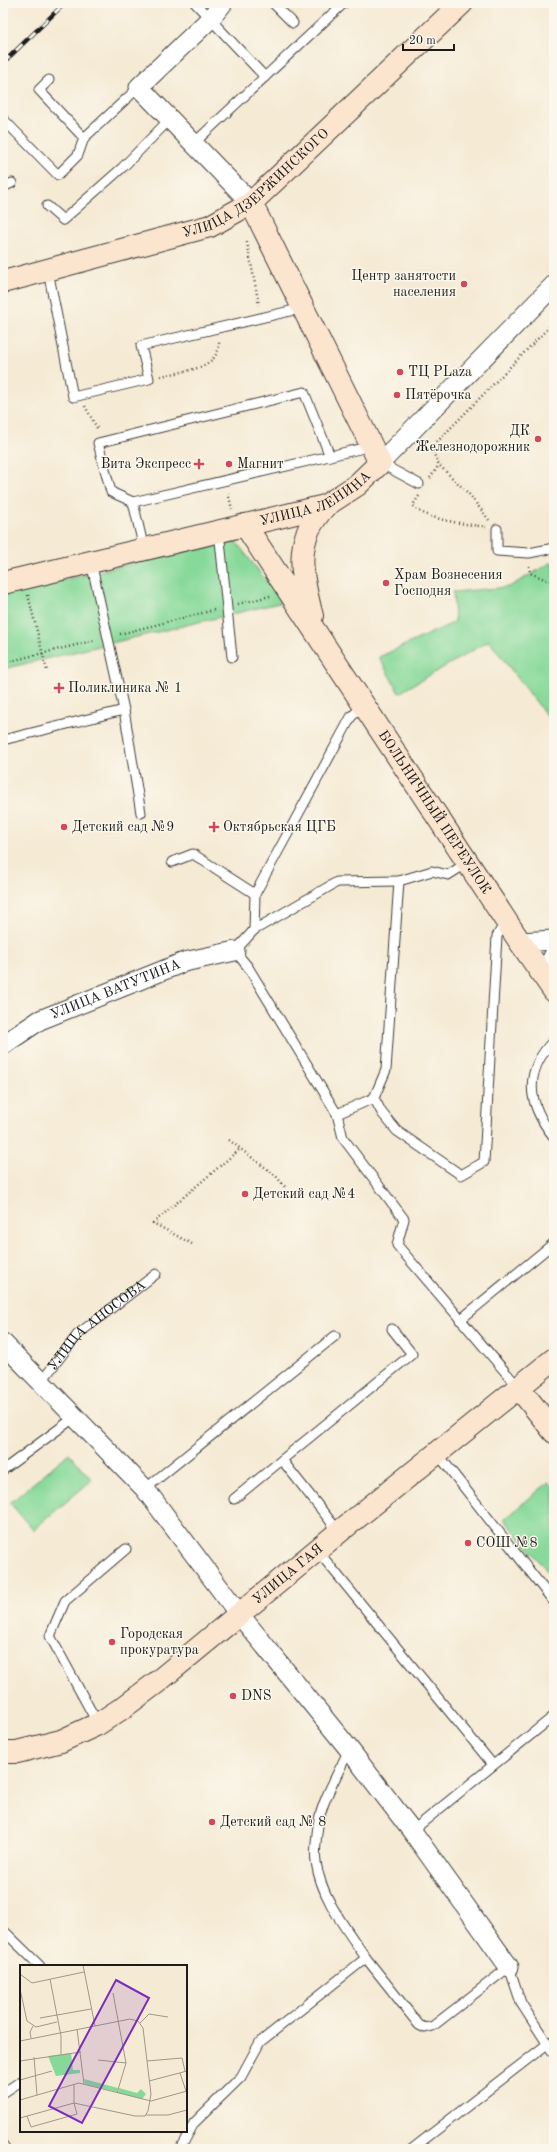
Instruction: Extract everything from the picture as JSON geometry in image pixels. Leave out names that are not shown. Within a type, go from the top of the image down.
[{"type":"street","points":[[223,3],[210,19],[139,87],[251,203],[376,455]]},
{"type":"street","name":"УЛИЦА ДЗЕРЖИНСКОГО","points":[[3,282],[210,226],[251,203],[462,3]]},
{"type":"street","name":"УЛИЦА ЛЕНИНА","points":[[3,583],[220,531],[239,518],[325,506],[357,485],[376,455],[554,285]]},
{"type":"street","name":"БОЛЬНИЧНЫЙ ПЕРЕУЛОК","points":[[317,633],[304,586],[302,557],[308,529],[325,506]]},
{"type":"street","name":"БОЛЬНИЧНЫЙ ПЕРЕУЛОК","points":[[239,518],[317,633],[467,863],[549,984]]},
{"type":"street","points":[[520,942],[554,940]]},
{"type":"street","name":"УЛИЦА ВАТУТИНА","points":[[3,1045],[40,1020],[184,962],[235,951]]},
{"type":"street","points":[[549,984],[554,955]]},
{"type":"street","points":[[3,1344],[145,1489],[239,1614],[349,1749],[412,1831],[509,1967]]},
{"type":"street","name":"УЛИЦА ГАЯ","points":[[3,1752],[17,1752],[61,1741],[98,1724],[156,1683],[339,1532],[554,1359]]},
{"type":"street","points":[[519,1388],[554,1432]]},
{"type":"lane","points":[[195,3],[265,77]]},
{"type":"lane","points":[[273,3],[293,23]]},
{"type":"lane","points":[[193,144],[344,3]]},
{"type":"lane","points":[[49,80],[39,90],[84,138]]},
{"type":"lane","points":[[3,119],[58,175],[78,155],[84,138],[139,87]]},
{"type":"lane","points":[[47,206],[63,220],[123,167],[170,119]]},
{"type":"lane","points":[[3,187],[12,183]]},
{"type":"lane","points":[[48,271],[73,397],[149,379],[141,346],[303,308]]},
{"type":"lane","points":[[330,456],[304,392],[98,443],[110,492],[134,502],[330,456],[376,455],[419,484]]},
{"type":"lane","points":[[134,502],[144,549]]},
{"type":"lane","points":[[497,529],[497,551],[529,553],[554,548]]},
{"type":"lane","points":[[220,531],[232,657]]},
{"type":"lane","points":[[91,562],[124,710],[141,813]]},
{"type":"lane","points":[[254,930],[255,894],[351,717],[364,706]]},
{"type":"lane","points":[[3,740],[124,710]]},
{"type":"lane","points":[[172,862],[193,854],[255,894]]},
{"type":"lane","points":[[467,863],[448,875],[432,871],[399,881],[337,882],[254,930],[235,951],[248,967],[337,1114],[343,1138],[404,1219],[397,1245],[519,1388]]},
{"type":"lane","points":[[337,1114],[374,1098],[386,1070],[399,881]]},
{"type":"lane","points":[[374,1098],[382,1113],[396,1131],[461,1175],[484,1162],[497,936],[506,921]]},
{"type":"lane","points":[[554,1040],[542,1052],[531,1077],[533,1100],[541,1121],[554,1136]]},
{"type":"lane","points":[[460,1320],[554,1243]]},
{"type":"lane","name":"УЛИЦА АНОСОВА","points":[[41,1382],[78,1334],[156,1274]]},
{"type":"lane","points":[[234,1499],[412,1354],[392,1329]]},
{"type":"lane","points":[[145,1489],[335,1336]]},
{"type":"lane","points":[[3,1470],[75,1417]]},
{"type":"lane","points":[[437,1453],[554,1602]]},
{"type":"lane","points":[[282,1460],[339,1532]]},
{"type":"lane","points":[[98,1724],[50,1636],[65,1601],[126,1549]]},
{"type":"lane","points":[[317,1550],[493,1765]]},
{"type":"lane","points":[[412,1831],[554,1716]]},
{"type":"lane","points":[[349,1749],[324,1806],[318,1824],[316,1861],[324,1889],[343,1924],[366,1958],[419,2025],[425,2028],[433,2026],[509,1967],[521,2003],[546,2045],[554,2054]]},
{"type":"lane","points":[[3,1930],[39,1965]]},
{"type":"lane","points":[[180,2149],[194,2123],[241,2078],[260,2042],[366,1958]]},
{"type":"lane","points":[[412,2149],[546,2045]]},
{"type":"lane","points":[[3,2093],[20,2082]]},
{"type":"path","points":[[246,237],[262,318]]},
{"type":"path","points":[[497,529],[468,493],[439,465],[433,452],[435,444],[554,322]]},
{"type":"path","points":[[149,379],[210,363],[220,350],[216,328]]},
{"type":"path","points":[[225,481],[239,518]]},
{"type":"path","points":[[417,511],[450,521],[497,529]]},
{"type":"path","points":[[529,553],[530,573],[554,583]]},
{"type":"path","points":[[26,589],[47,671]]},
{"type":"path","points":[[3,663],[275,595]]},
{"type":"path","points":[[229,1140],[276,1176],[286,1187]]},
{"type":"path","points":[[192,1244],[153,1223],[240,1149]]},
{"type":"green space","points":[[233,538],[283,602],[3,669],[3,595]]},
{"type":"green space","points":[[554,561],[554,725],[489,641],[399,693],[379,657],[455,622],[453,592],[509,587]]},
{"type":"green space","points":[[69,1453],[92,1480],[33,1530],[10,1503]]},
{"type":"green space","points":[[549,1482],[554,1487],[554,1579],[504,1519]]},
{"type":"railway","points":[[3,63],[65,3]]},
{"type":"place","name":"Центр занятости населения","points":[[464,284]]},
{"type":"place","name":"ТЦ PLaza","points":[[400,372]]},
{"type":"place","name":"Пятёрочка","points":[[397,395]]},
{"type":"place","name":"ДК Железнодорожник","points":[[538,439]]},
{"type":"place","name":"Вита Экспресс","points":[[199,464]]},
{"type":"place","name":"Магнит","points":[[229,464]]},
{"type":"place","name":"Храм Вознесения Господня","points":[[386,583]]},
{"type":"place","name":"Поликлиника № 1","points":[[59,688]]},
{"type":"place","name":"Детский сад №9","points":[[64,827]]},
{"type":"place","name":"Октябрьская ЦГБ","points":[[214,827]]},
{"type":"place","name":"Детский сад №4","points":[[245,1194]]},
{"type":"place","name":"СОШ №8","points":[[468,1543]]},
{"type":"place","name":"Городская прокуратура","points":[[112,1642]]},
{"type":"place","name":"DNS","points":[[233,1696]]},
{"type":"place","name":"Детский сад № 8","points":[[212,1822]]}]
